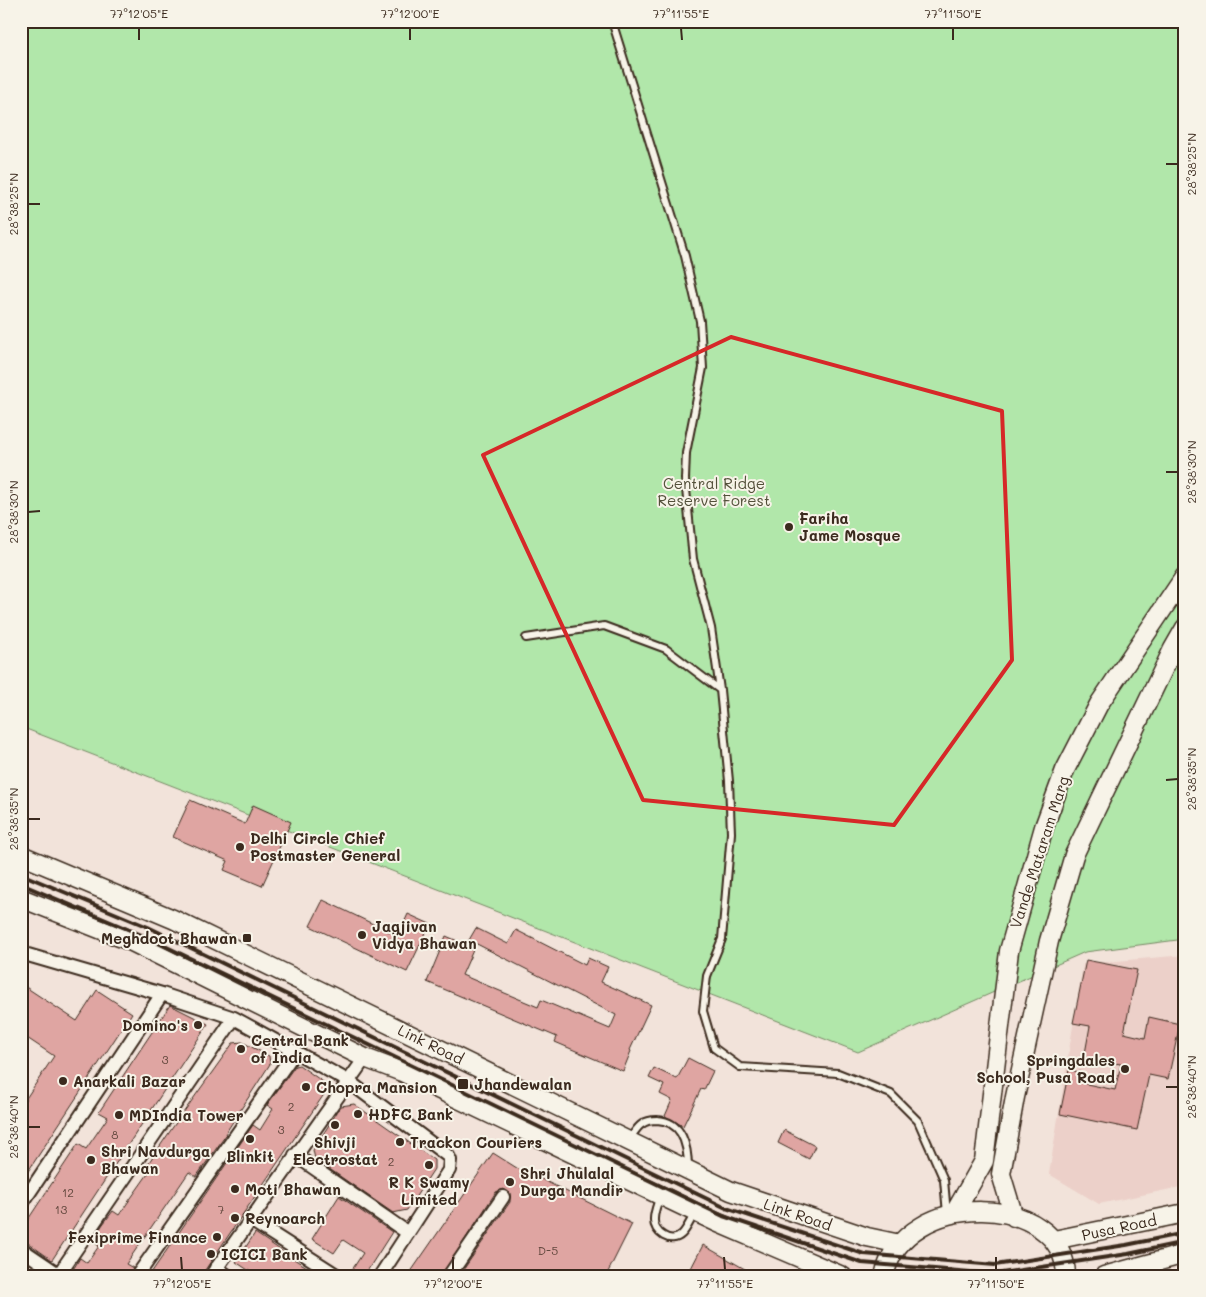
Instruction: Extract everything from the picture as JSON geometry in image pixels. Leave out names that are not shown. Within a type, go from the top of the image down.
[{"type":"main road","name":"Vande Mataram Marg","points":[[951,1213],[984,1161],[1009,951],[1044,827],[1065,770],[1099,704],[1185,576]]},
{"type":"main road","points":[[1014,1216],[1001,1174],[1015,1097],[1049,941],[1074,855],[1172,649],[1185,628]]},
{"type":"main road","name":"Link Road","points":[[21,855],[173,919],[731,1190],[867,1237],[900,1244]]},
{"type":"main road","points":[[22,900],[132,942],[365,1058],[402,1072],[695,1212],[842,1276]]},
{"type":"main road","points":[[884,1276],[891,1256],[900,1244],[925,1224],[951,1213],[980,1210],[1014,1216],[1035,1226],[1054,1240],[1064,1258],[1066,1276]]},
{"type":"main road","name":"Pusa Road","points":[[1054,1240],[1185,1214]]},
{"type":"main road","points":[[1109,1275],[1185,1254]]},
{"type":"street","points":[[21,953],[162,994],[234,1018],[348,1081],[448,1156],[450,1160],[449,1170],[380,1276]]},
{"type":"street","points":[[21,1205],[162,994]]},
{"type":"street","points":[[21,1249],[60,1275],[234,1018]]},
{"type":"street","points":[[137,1276],[294,1052]]},
{"type":"street","points":[[228,1276],[213,1272],[365,1058]]},
{"type":"street","points":[[295,1155],[408,1233]]},
{"type":"street","points":[[449,1276],[502,1197]]},
{"type":"street","points":[[250,1219],[338,1276]]},
{"type":"lane","points":[[612,21],[685,256],[700,321],[703,368],[686,453],[685,479],[693,559],[711,628],[720,690],[729,781],[731,833],[722,938],[707,976],[703,1011],[714,1048],[740,1067],[838,1073],[891,1094],[918,1121],[944,1180],[951,1213]]},
{"type":"lane","points":[[526,638],[604,626],[666,649],[720,690]]},
{"type":"lane","points":[[628,1140],[641,1124],[660,1120],[670,1123],[682,1135],[686,1144],[688,1169]]},
{"type":"lane","points":[[660,1195],[654,1220],[657,1230],[664,1236],[675,1238],[680,1236],[695,1212]]},
{"type":"highlighted area","points":[[731,337],[1002,411],[1012,660],[894,825],[643,800],[483,455]]},
{"type":"shaded area","name":"Springdales School, Pusa Road","points":[[1185,955],[1185,1186],[1099,1204],[1049,1174],[1083,964]]},
{"type":"green space","name":"Central Ridge Reserve Forest","points":[[21,21],[1185,21],[1185,939],[1085,952],[858,1052],[21,727]]},
{"type":"building","points":[[190,800],[245,824],[253,805],[291,822],[262,886],[224,870],[228,861],[173,837]]},
{"type":"building","name":"Jagjivan Vidya Bhawan","points":[[323,900],[398,936],[408,914],[430,924],[407,972],[310,926]]},
{"type":"building","points":[[476,928],[508,944],[516,930],[585,965],[588,958],[608,967],[601,982],[651,1005],[630,1050],[623,1071],[555,1042],[557,1037],[427,982],[446,936],[474,948],[462,975],[538,1007],[541,1000],[610,1029],[616,1015],[469,940]]},
{"type":"building","points":[[1086,960],[1137,970],[1124,1033],[1145,1038],[1149,1017],[1180,1024],[1168,1079],[1149,1075],[1137,1130],[1060,1114],[1069,1070],[1084,1073],[1082,1083],[1115,1090],[1121,1064],[1084,1059],[1090,1026],[1073,1023]]},
{"type":"building","name":"Anarkali Bazar","points":[[21,984],[77,1021],[97,990],[132,1013],[21,1182],[21,1106],[54,1056],[21,1034]]},
{"type":"building","points":[[170,1005],[208,1024],[52,1260],[21,1238],[21,1230],[78,1144],[86,1149],[108,1117],[99,1112]]},
{"type":"building","points":[[242,1042],[269,1056],[270,1064],[226,1135],[196,1177],[189,1172],[126,1264],[133,1268],[129,1276],[69,1276],[80,1258],[87,1263],[99,1246],[92,1241],[103,1224],[113,1211],[119,1215],[150,1171],[145,1168],[173,1127],[233,1043]]},
{"type":"building","points":[[688,1058],[713,1071],[704,1090],[701,1089],[683,1126],[665,1116],[672,1100],[660,1094],[664,1085],[649,1078],[654,1068],[677,1079]]},
{"type":"building","points":[[299,1065],[326,1084],[327,1090],[201,1276],[149,1276],[253,1125],[260,1130],[273,1109],[267,1105],[295,1066]]},
{"type":"building","points":[[354,1104],[434,1160],[434,1169],[407,1210],[393,1213],[315,1159],[313,1150],[341,1106]]},
{"type":"building","points":[[784,1130],[815,1146],[809,1159],[778,1143]]},
{"type":"building","points":[[493,1153],[528,1175],[529,1173],[632,1224],[606,1276],[459,1276],[510,1202],[510,1193],[503,1189],[496,1192],[441,1276],[408,1276]]},
{"type":"building","points":[[339,1196],[392,1232],[364,1276],[348,1276],[363,1253],[343,1240],[334,1253],[312,1239]]},
{"type":"building","points":[[255,1233],[322,1276],[257,1276],[236,1262]]},
{"type":"building","points":[[703,1245],[757,1276],[687,1276]]},
{"type":"railway","points":[[21,874],[148,927],[726,1208],[864,1254],[995,1265],[1126,1245],[1185,1233]]},
{"type":"railway","points":[[21,884],[144,936],[723,1216],[862,1263],[995,1274],[1128,1254],[1185,1242]]},
{"type":"place","name":"Fariha Jame Mosque","points":[[789,527]]},
{"type":"place","name":"Delhi Circle Chief Postmaster General","points":[[240,847]]},
{"type":"place","name":"Jagjivan Vidya Bhawan","points":[[362,935]]},
{"type":"place","name":"Meghdoot Bhawan","points":[[247,938]]},
{"type":"place","name":"Domino's","points":[[198,1025]]},
{"type":"place","name":"Central Bank of India","points":[[241,1049]]},
{"type":"place","name":"Springdales School, Pusa Road","points":[[1125,1069]]},
{"type":"place","name":"Anarkali Bazar","points":[[63,1081]]},
{"type":"place","name":"Jhandewalan","points":[[463,1084]]},
{"type":"place","name":"Chopra Mansion","points":[[306,1087]]},
{"type":"place","name":"HDFC Bank","points":[[358,1114]]},
{"type":"place","name":"MDIndia Tower","points":[[119,1115]]},
{"type":"place","name":"Shivji Electrostat","points":[[335,1125]]},
{"type":"place","name":"Blinkit","points":[[250,1139]]},
{"type":"place","name":"Trackon Couriers","points":[[400,1142]]},
{"type":"place","name":"Shri Navdurga Bhawan","points":[[91,1160]]},
{"type":"place","name":"R K Swamy Limited","points":[[429,1165]]},
{"type":"place","name":"Shri Jhulalal Durga Mandir","points":[[510,1182]]},
{"type":"place","name":"Moti Bhawan","points":[[235,1189]]},
{"type":"place","name":"Reynoarch","points":[[235,1218]]},
{"type":"place","name":"Fexiprime Finance","points":[[217,1237]]},
{"type":"place","name":"ICICI Bank","points":[[211,1254]]}]
